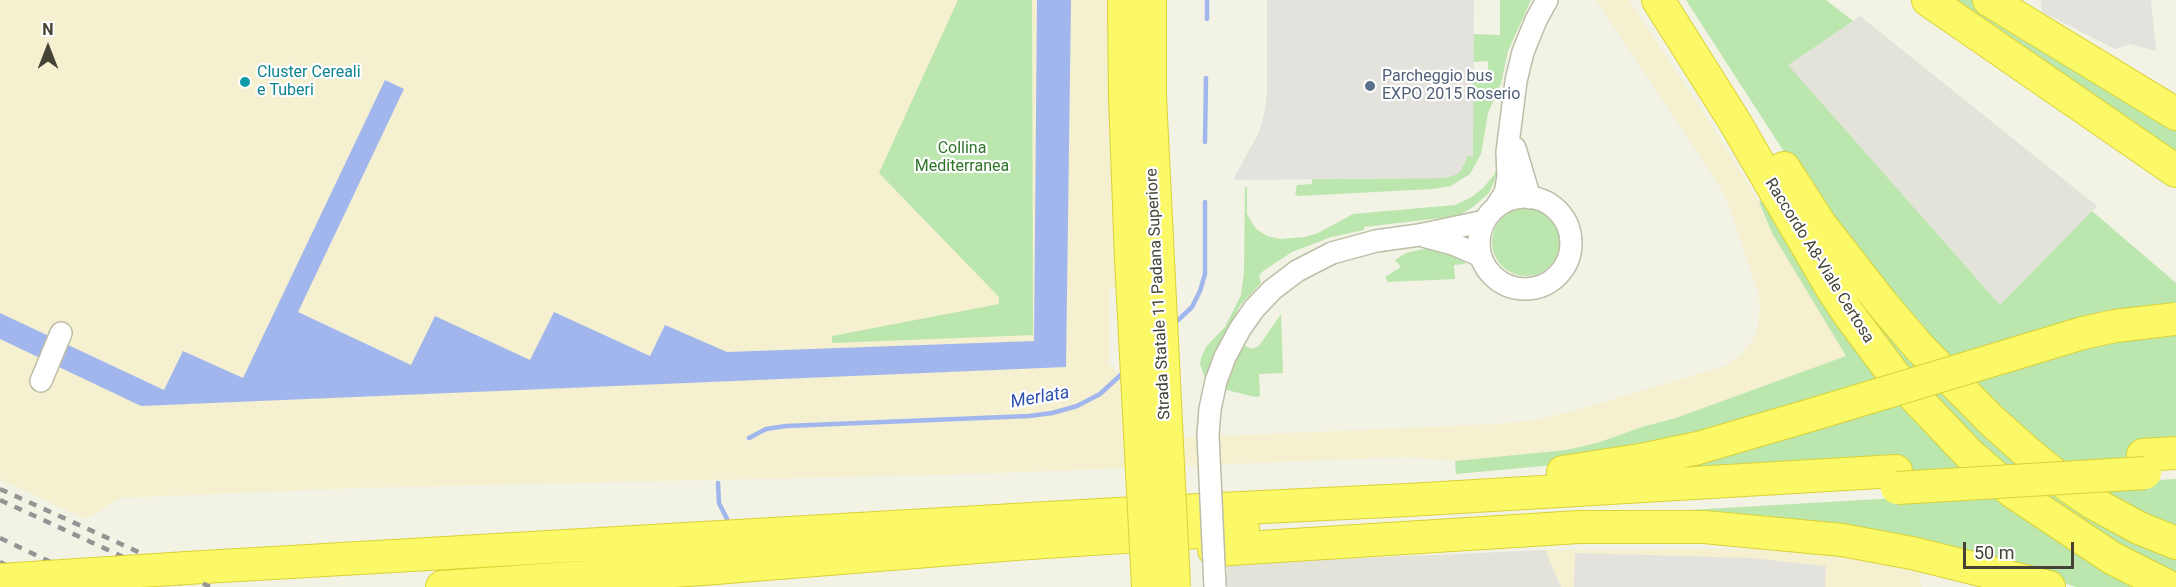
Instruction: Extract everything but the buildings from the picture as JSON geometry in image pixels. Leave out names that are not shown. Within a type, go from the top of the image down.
[{"type":"highway","name":"Strada Statale 11 Padana Superiore","points":[[1124,0],[1131,259],[1148,587]]},
{"type":"highway","name":"Strada Statale 11 Padana Superiore","points":[[1150,0],[1151,120],[1174,587]]},
{"type":"highway","name":"Raccordo A8-Viale Certosa","points":[[1658,0],[1733,119],[1842,304],[1894,375],[1970,455],[2013,492],[2112,558],[2169,587]]},
{"type":"highway","points":[[1677,0],[1821,224],[1850,265],[1919,347],[1991,420],[2071,488],[2116,517],[2176,543]]},
{"type":"highway","points":[[1928,0],[2176,171]]},
{"type":"highway","points":[[1989,0],[2176,114]]},
{"type":"highway","points":[[1117,514],[1600,467],[1698,448],[2083,333],[2115,326],[2176,319]]},
{"type":"highway","points":[[442,587],[1896,479],[2144,464],[2176,453]]},
{"type":"highway","points":[[2144,464],[2176,471]]},
{"type":"highway","points":[[0,580],[1117,514],[1896,479]]},
{"type":"highway","points":[[716,568],[858,569],[1119,556],[1579,527],[1643,526],[1715,528],[1842,540],[1912,553],[2049,587]]},
{"type":"street","points":[[1215,587],[1208,435],[1210,409],[1222,365],[1240,329],[1266,297],[1298,271],[1332,253],[1376,241],[1419,235],[1490,214],[1512,199],[1530,198],[1552,206],[1561,214],[1571,237],[1568,260],[1562,270],[1544,285],[1520,289],[1503,284],[1493,276],[1481,256],[1479,238],[1490,214],[1505,193],[1513,101],[1523,52],[1547,0]]},
{"type":"street","points":[[1510,130],[1530,198]]},
{"type":"street","points":[[1419,235],[1454,244],[1481,256]]},
{"type":"street","points":[[41,381],[61,333]]},
{"type":"shaded area","points":[[0,0],[1139,0],[1119,286],[1109,289],[1109,364],[1129,385],[1150,439],[1497,424],[1535,420],[1570,412],[1725,366],[1742,354],[1755,336],[1758,325],[1760,304],[1758,293],[1728,203],[1719,185],[1596,0],[1629,0],[1759,202],[1772,233],[1846,356],[1676,418],[1597,443],[1566,450],[1455,461],[1406,457],[975,474],[358,488],[120,498],[86,519],[0,479]]},
{"type":"shaded area","name":"Parcheggio bus EXPO 2015 Roserio","points":[[1267,0],[1474,0],[1473,156],[1467,156],[1461,171],[1444,178],[1233,180],[1259,132],[1264,114],[1267,94]]},
{"type":"shaded area","points":[[2041,0],[2151,0],[2156,51],[2130,44],[2115,49],[2042,12]]},
{"type":"shaded area","points":[[1860,16],[2097,206],[2000,305],[1787,65]]},
{"type":"shaded area","points":[[1776,549],[1869,561],[1919,571],[1922,587],[1561,587],[1545,550]]},
{"type":"shaded area","points":[[1545,550],[1561,587],[1226,587],[1227,564]]},
{"type":"shaded area","points":[[1575,553],[1750,558],[1826,566],[1825,587],[1574,587]]},
{"type":"green space","name":"Collina Mediterranea","points":[[958,0],[1032,0],[1033,335],[832,343],[832,336],[999,304],[999,297],[879,173]]},
{"type":"green space","points":[[1500,0],[1531,0],[1508,51],[1501,84],[1488,113],[1481,154],[1470,174],[1451,186],[1433,189],[1298,196],[1295,194],[1297,185],[1312,184],[1312,179],[1444,178],[1464,165],[1467,156],[1473,156],[1473,78],[1488,77],[1488,61],[1473,62],[1473,34],[1500,35]]},
{"type":"green space","points":[[1686,0],[1826,0],[1853,21],[1788,65],[2000,305],[2092,211],[2176,283],[2176,444],[2145,481],[2176,479],[2176,532],[2113,504],[1962,379],[1819,206]]},
{"type":"green space","points":[[1947,0],[1974,0],[2176,122],[2176,157]]},
{"type":"green space","points":[[1498,165],[1499,175],[1489,193],[1458,216],[1364,227],[1364,230],[1331,237],[1292,252],[1263,271],[1259,276],[1261,283],[1239,307],[1232,323],[1238,343],[1252,349],[1259,346],[1281,314],[1283,373],[1259,374],[1260,396],[1255,397],[1223,389],[1204,376],[1200,364],[1206,347],[1225,327],[1241,295],[1244,272],[1245,186],[1247,188],[1247,214],[1256,229],[1267,236],[1280,239],[1305,237],[1318,233],[1353,214],[1455,205],[1472,197],[1483,188],[1494,175]]},
{"type":"green space","points":[[1762,199],[1849,340],[2138,587],[2076,587],[2055,580],[1568,517],[1897,498],[1895,461],[1567,481],[1586,462],[1456,474],[1455,461],[1566,450],[1597,443],[1676,418],[1846,356],[1772,233],[1759,202]]},
{"type":"green space","points":[[1519,208],[1533,208],[1545,213],[1555,223],[1560,242],[1555,261],[1545,271],[1533,276],[1519,276],[1507,271],[1497,261],[1492,249],[1492,235],[1497,223],[1507,213]]},
{"type":"green space","points":[[1427,248],[1455,255],[1466,264],[1454,265],[1455,279],[1388,282],[1385,277],[1401,267],[1395,260],[1406,253]]},
{"type":"green space","points":[[1827,253],[1856,294],[2176,556],[2176,580],[2010,476],[1904,371]]},
{"type":"water","points":[[1037,0],[1071,0],[1066,367],[141,406],[0,339],[0,313],[164,390],[183,351],[243,378],[385,80],[404,89],[298,312],[411,365],[435,316],[530,360],[554,312],[650,356],[665,325],[727,352],[1034,341]]},
{"type":"waterway","name":"Merlata","points":[[1207,0],[1207,19]]},
{"type":"waterway","name":"Merlata","points":[[1205,142],[1206,78]]},
{"type":"waterway","name":"Merlata","points":[[1174,324],[1192,307],[1205,274],[1205,202]]},
{"type":"waterway","name":"Merlata","points":[[749,438],[766,429],[786,426],[1029,416],[1052,413],[1077,406],[1100,394],[1125,371]]},
{"type":"waterway","name":"Merlata","points":[[718,483],[719,503],[727,519]]},
{"type":"railway","points":[[0,489],[210,587]]},
{"type":"railway","points":[[0,500],[188,587]]},
{"type":"railway","points":[[0,538],[103,587]]},
{"type":"railway","points":[[0,562],[52,587]]},
{"type":"place","name":"Cluster Cereali e Tuberi","points":[[245,82]]},
{"type":"place","name":"Parcheggio bus EXPO 2015 Roserio","points":[[1370,86]]}]
